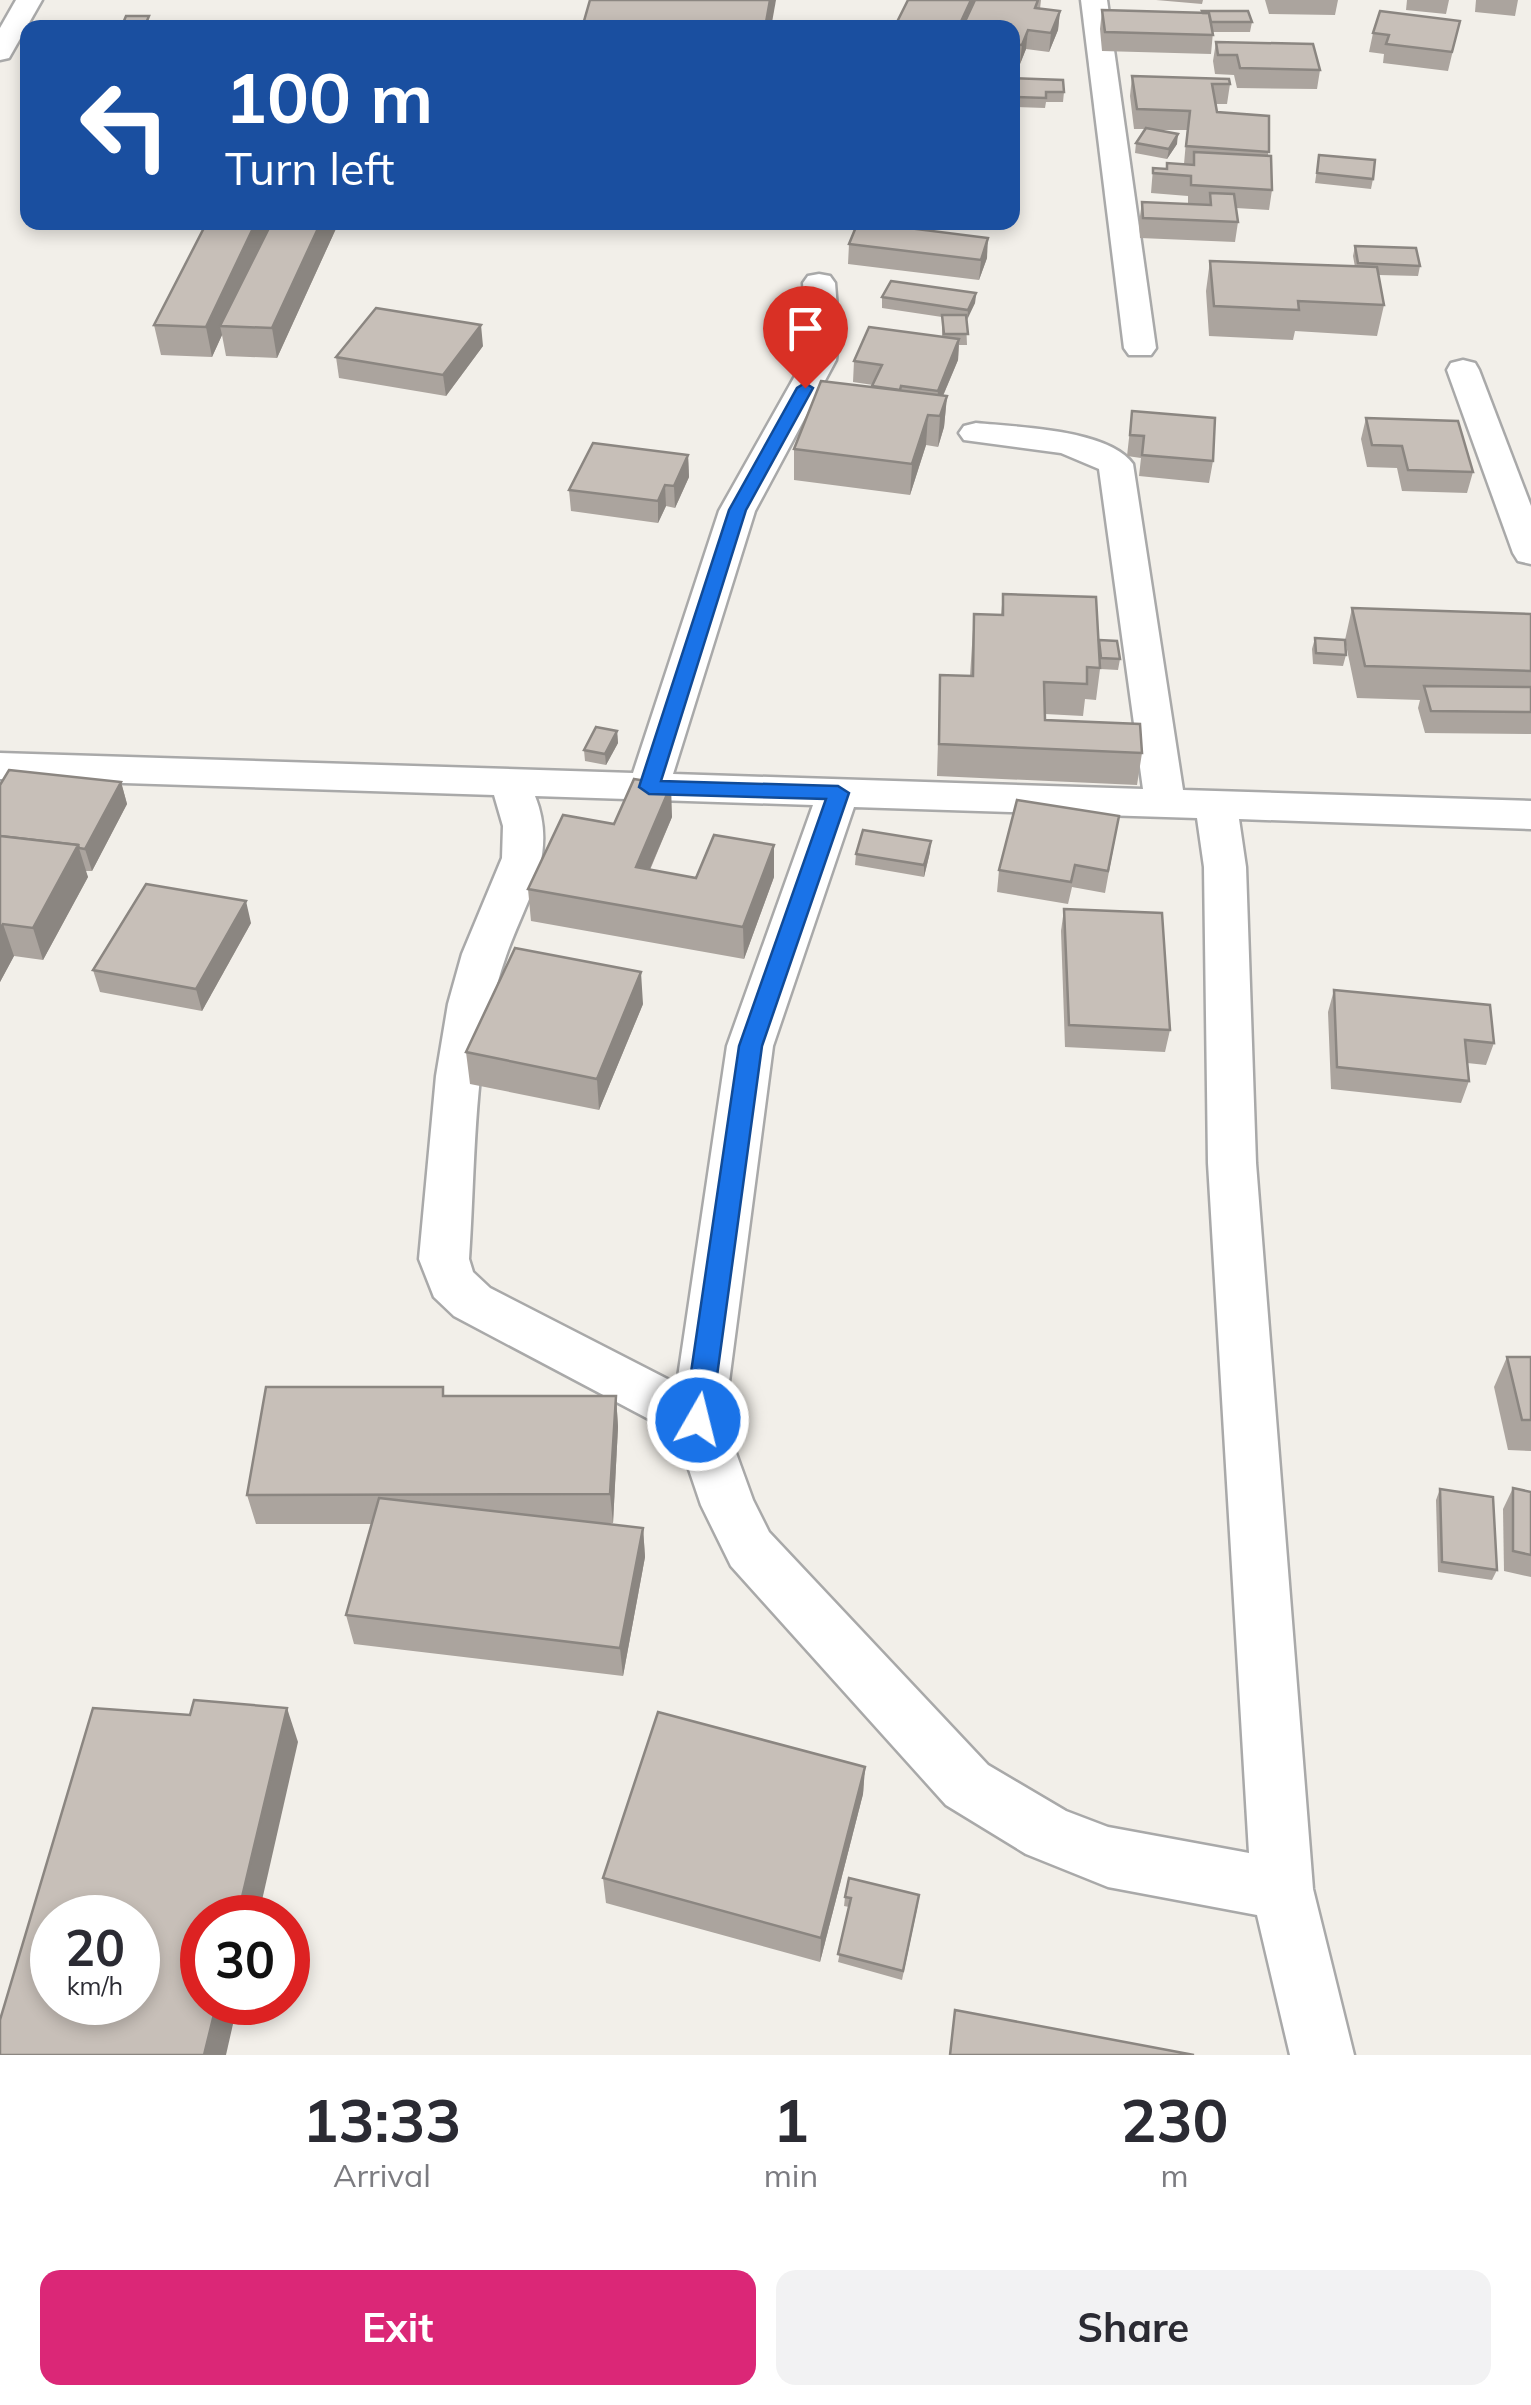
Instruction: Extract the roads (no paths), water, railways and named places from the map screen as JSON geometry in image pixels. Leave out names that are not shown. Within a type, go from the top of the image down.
[{"type":"street","points":[[0,52],[28,0]]},
{"type":"street","points":[[1094,0],[1140,348]]},
{"type":"street","points":[[649,787],[738,510],[820,360],[824,335],[819,283]]},
{"type":"street","points":[[1463,370],[1531,553]]},
{"type":"street","points":[[976,433],[1061,442],[1092,450],[1116,464],[1191,804],[1225,867],[1232,1163],[1282,1889],[1322,2055]]},
{"type":"street","points":[[0,766],[1531,815]]},
{"type":"street","points":[[509,782],[524,820],[525,844],[517,875],[479,969],[466,1030],[444,1259],[452,1284],[472,1302],[698,1420]]},
{"type":"street","points":[[838,793],[750,1046],[698,1420],[728,1505],[750,1549],[967,1785],[1047,1833],[1108,1857],[1282,1889]]}]
